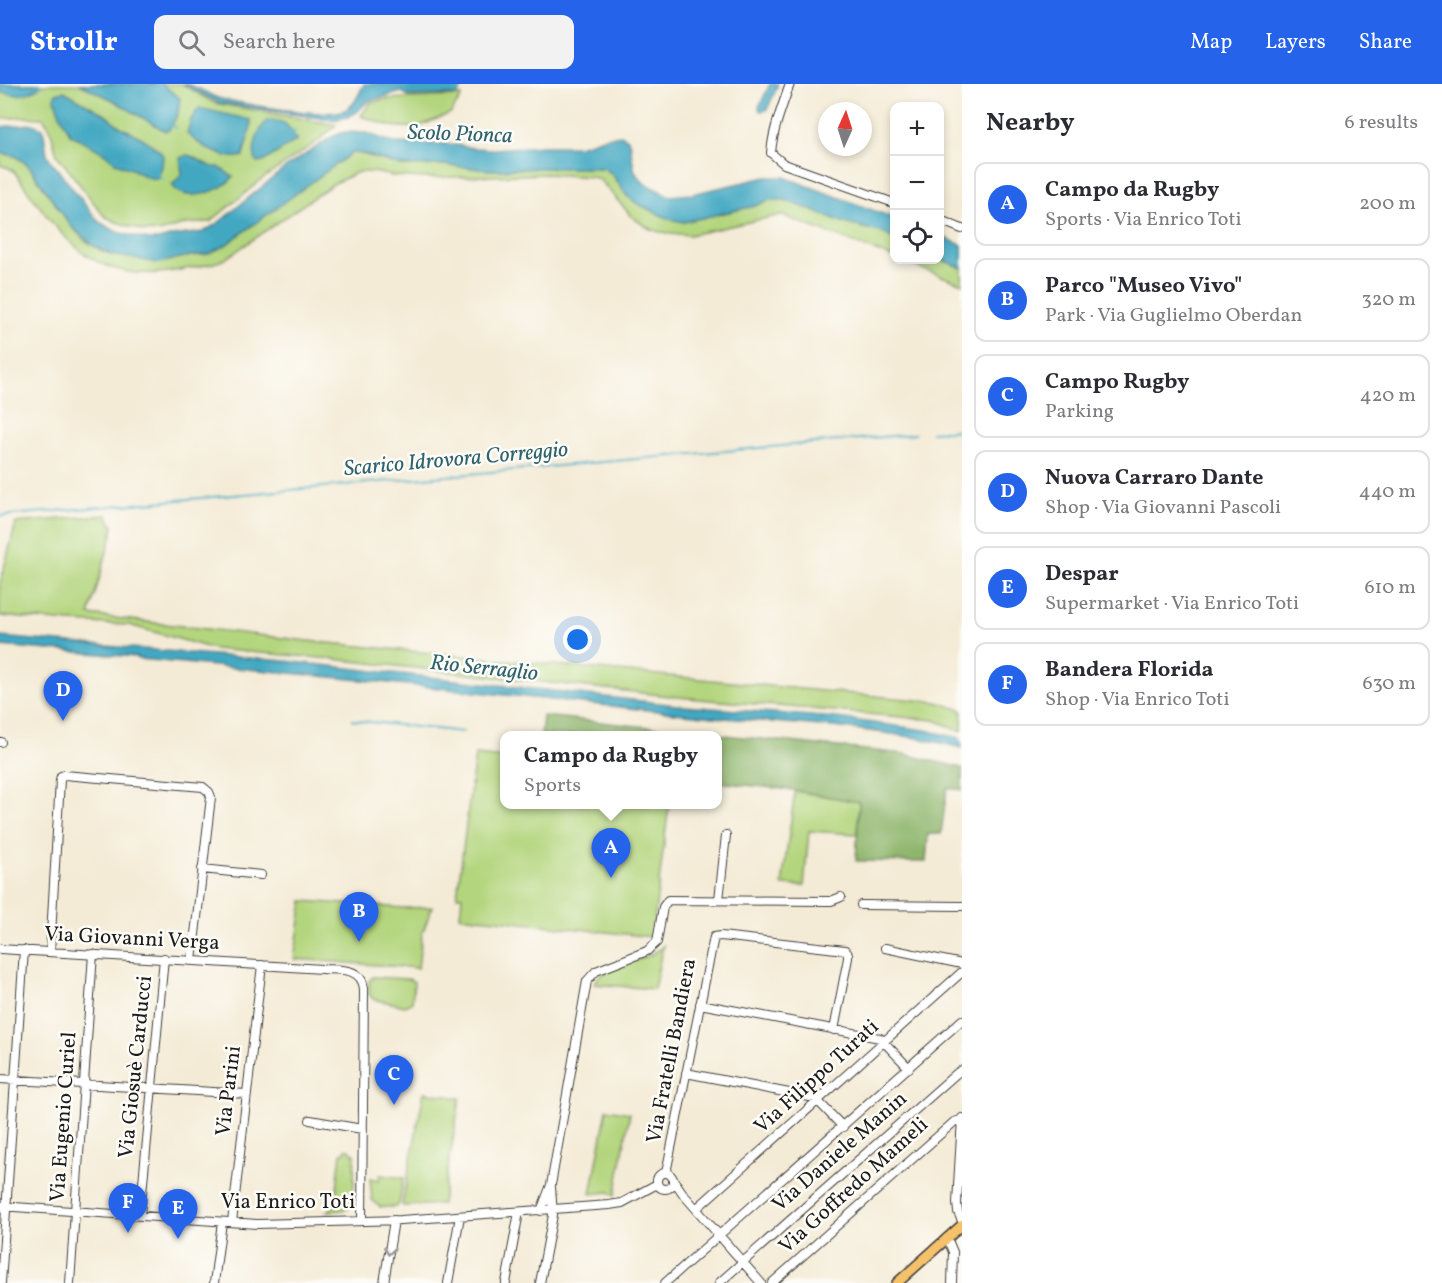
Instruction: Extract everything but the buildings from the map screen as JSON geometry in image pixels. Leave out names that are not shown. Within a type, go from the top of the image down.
[{"type":"main road","points":[[897,1283],[962,1223]]},
{"type":"street","points":[[790,84],[772,141],[771,153],[776,159],[784,164],[890,202]]},
{"type":"street","points":[[944,222],[962,229]]},
{"type":"street","points":[[50,952],[61,776],[203,787],[209,792],[211,797],[192,960]]},
{"type":"street","points":[[719,900],[726,835]]},
{"type":"street","points":[[202,869],[261,875]]},
{"type":"street","points":[[541,1211],[551,1185],[587,981],[590,975],[647,951],[653,946],[659,938],[663,907],[668,900],[831,901],[840,897]]},
{"type":"street","points":[[861,905],[962,906]]},
{"type":"street","name":"Via Fratelli Bandiera","points":[[666,1173],[714,937],[839,949],[847,952],[848,958],[834,1030]]},
{"type":"street","points":[[885,948],[962,964]]},
{"type":"street","name":"Via Giovanni Verga","points":[[0,949],[353,972],[362,979],[364,989],[362,1129]]},
{"type":"street","points":[[2,1283],[4,1206],[16,1080],[24,950]]},
{"type":"street","name":"Via Eugenio Curiel","points":[[70,1283],[93,954]]},
{"type":"street","name":"Via Giosuè Carducci","points":[[140,1215],[164,958]]},
{"type":"street","name":"Via Parini","points":[[231,1222],[262,965]]},
{"type":"street","name":"Via Filippo Turati","points":[[696,1209],[962,972]]},
{"type":"street","points":[[700,1004],[880,1038],[909,1068]]},
{"type":"street","points":[[665,1283],[962,1020]]},
{"type":"street","name":"Via Daniele Manin","points":[[719,1283],[962,1070]]},
{"type":"street","points":[[686,1073],[818,1100],[843,1127]]},
{"type":"street","points":[[0,1079],[246,1094]]},
{"type":"street","points":[[962,1119],[957,1203],[962,1223]]},
{"type":"street","name":"Via Goffredo Mameli","points":[[772,1283],[954,1122],[962,1119]]},
{"type":"street","points":[[310,1120],[362,1129],[362,1220]]},
{"type":"street","points":[[673,1179],[673,1184],[668,1189],[661,1188],[657,1184],[658,1176],[666,1173],[673,1179],[696,1209],[761,1283]]},
{"type":"street","name":"Via Enrico Toti","points":[[4,1206],[222,1222],[394,1220],[541,1211],[622,1203],[657,1184]]},
{"type":"street","points":[[540,1283],[553,1210],[551,1185]]},
{"type":"street","points":[[506,1283],[519,1212]]},
{"type":"street","points":[[448,1283],[460,1216]]},
{"type":"street","points":[[384,1283],[394,1220]]},
{"type":"street","points":[[214,1283],[222,1222]]},
{"type":"street","points":[[947,1238],[953,1252],[952,1283]]},
{"type":"green space","points":[[0,84],[182,84],[214,103],[336,125],[318,141],[261,180],[210,222],[187,224],[159,232],[144,231],[104,216],[57,155],[50,128],[43,118],[0,119]]},
{"type":"green space","points":[[462,96],[451,113],[416,128],[390,126],[361,116],[370,103],[386,99]]},
{"type":"green space","points":[[0,153],[15,156],[28,165],[71,226],[84,240],[103,252],[159,263],[208,254],[224,246],[352,153],[401,166],[445,165],[491,170],[604,168],[612,174],[627,196],[638,204],[669,219],[684,222],[755,206],[770,200],[785,200],[848,224],[884,233],[890,237],[890,256],[781,215],[690,235],[660,232],[650,229],[633,218],[599,179],[593,177],[547,174],[424,178],[358,172],[333,184],[225,259],[180,270],[150,273],[124,271],[102,264],[82,252],[48,218],[16,174],[11,169],[0,165]]},
{"type":"green space","points":[[944,261],[962,268],[962,284],[910,264],[944,264]]},
{"type":"green space","points":[[107,515],[113,526],[112,534],[89,615],[308,641],[937,702],[962,710],[962,731],[934,720],[688,698],[333,659],[214,649],[129,625],[0,616],[0,583],[16,523]]},
{"type":"green space","points":[[543,716],[686,731],[541,731]]},
{"type":"green space","points":[[722,735],[904,754],[962,768],[962,790],[947,788],[941,834],[928,834],[926,862],[856,861],[859,802],[793,790],[722,782]]},
{"type":"green space","points":[[475,755],[500,758],[500,809],[668,809],[652,937],[460,916],[462,896],[457,896]]},
{"type":"green space","points":[[795,791],[859,802],[857,834],[809,831],[804,886],[782,885]]},
{"type":"green space","points":[[303,901],[404,908],[432,907],[422,934],[418,968],[294,959]]},
{"type":"green space","points":[[663,946],[654,989],[594,984],[598,978],[614,968],[647,956]]},
{"type":"green space","points":[[373,977],[409,979],[414,982],[412,1002],[405,1006],[373,999],[369,994],[369,981]]},
{"type":"green space","points":[[424,1092],[460,1098],[442,1204],[404,1206],[402,1205]]},
{"type":"green space","points":[[607,1109],[630,1113],[615,1196],[609,1192],[591,1194]]},
{"type":"green space","points":[[346,1149],[350,1149],[355,1154],[353,1201],[348,1209],[326,1212],[335,1205],[341,1153],[344,1153]]},
{"type":"green space","points":[[380,1175],[404,1178],[399,1204],[396,1207],[380,1207],[372,1200],[370,1178],[379,1180]]},
{"type":"water","points":[[0,84],[39,84],[38,88],[33,91],[19,95],[0,92]]},
{"type":"water","points":[[79,84],[162,84],[180,98],[178,114],[169,130],[165,131],[111,99]]},
{"type":"water","points":[[183,84],[193,86],[221,99],[285,110],[321,113],[345,110],[351,106],[364,84],[464,84],[458,95],[409,96],[402,92],[368,101],[348,117],[333,120],[219,103]]},
{"type":"water","points":[[770,84],[778,84],[767,110],[760,111],[759,107]]},
{"type":"water","points":[[64,91],[160,151],[163,156],[162,167],[157,179],[146,177],[116,163],[104,153],[70,134],[54,98],[56,93]]},
{"type":"water","points":[[199,108],[251,120],[243,156],[221,155],[187,133],[191,119]]},
{"type":"water","points":[[268,120],[286,124],[297,140],[263,162],[257,163],[254,152],[256,140],[261,128]]},
{"type":"water","points":[[32,124],[43,128],[47,154],[51,161],[99,222],[117,232],[149,240],[203,232],[218,223],[286,167],[332,137],[344,132],[366,133],[394,143],[451,144],[492,149],[579,146],[606,137],[621,135],[628,139],[630,144],[637,175],[645,184],[670,196],[692,194],[766,177],[784,177],[890,217],[890,237],[848,224],[785,200],[770,200],[755,206],[684,222],[669,219],[627,196],[612,174],[604,168],[491,170],[445,165],[401,166],[365,154],[352,153],[224,246],[208,254],[159,263],[112,255],[94,246],[71,226],[28,165],[15,156],[0,153],[0,127]]},
{"type":"water","points":[[187,155],[211,166],[219,167],[233,177],[220,187],[202,194],[193,195],[177,191],[172,185],[182,174],[180,158]]},
{"type":"water","points":[[944,238],[962,245],[962,268],[944,261]]},
{"type":"water","points":[[0,637],[286,661],[686,706],[837,718],[925,730],[960,738],[962,748],[929,740],[862,730],[693,715],[346,678],[138,659],[137,657],[0,646]]},
{"type":"waterway","points":[[38,84],[42,87]]},
{"type":"waterway","points":[[170,125],[176,128]]},
{"type":"waterway","points":[[290,134],[296,130]]},
{"type":"waterway","points":[[156,174],[163,179]]},
{"type":"waterway","name":"Scarico Idrovora Correggio","points":[[931,432],[962,430]]},
{"type":"waterway","name":"Scarico Idrovora Correggio","points":[[0,516],[915,434]]},
{"type":"waterway","points":[[352,720],[463,732]]},
{"type":"place","name":"Nuova Carraro Dante","points":[[63,721]]},
{"type":"place","name":"Campo da Rugby","points":[[611,878]]},
{"type":"place","name":"Parco \"Museo Vivo\"","points":[[359,942]]},
{"type":"place","name":"Campo Rugby","points":[[394,1105]]},
{"type":"place","name":"Bandera Florida","points":[[128,1233]]},
{"type":"place","name":"Despar","points":[[178,1239]]},
{"type":"water label","name":"Scolo Pionca","points":[[460,135]]},
{"type":"water label","name":"Rio Serraglio","points":[[484,669]]}]
